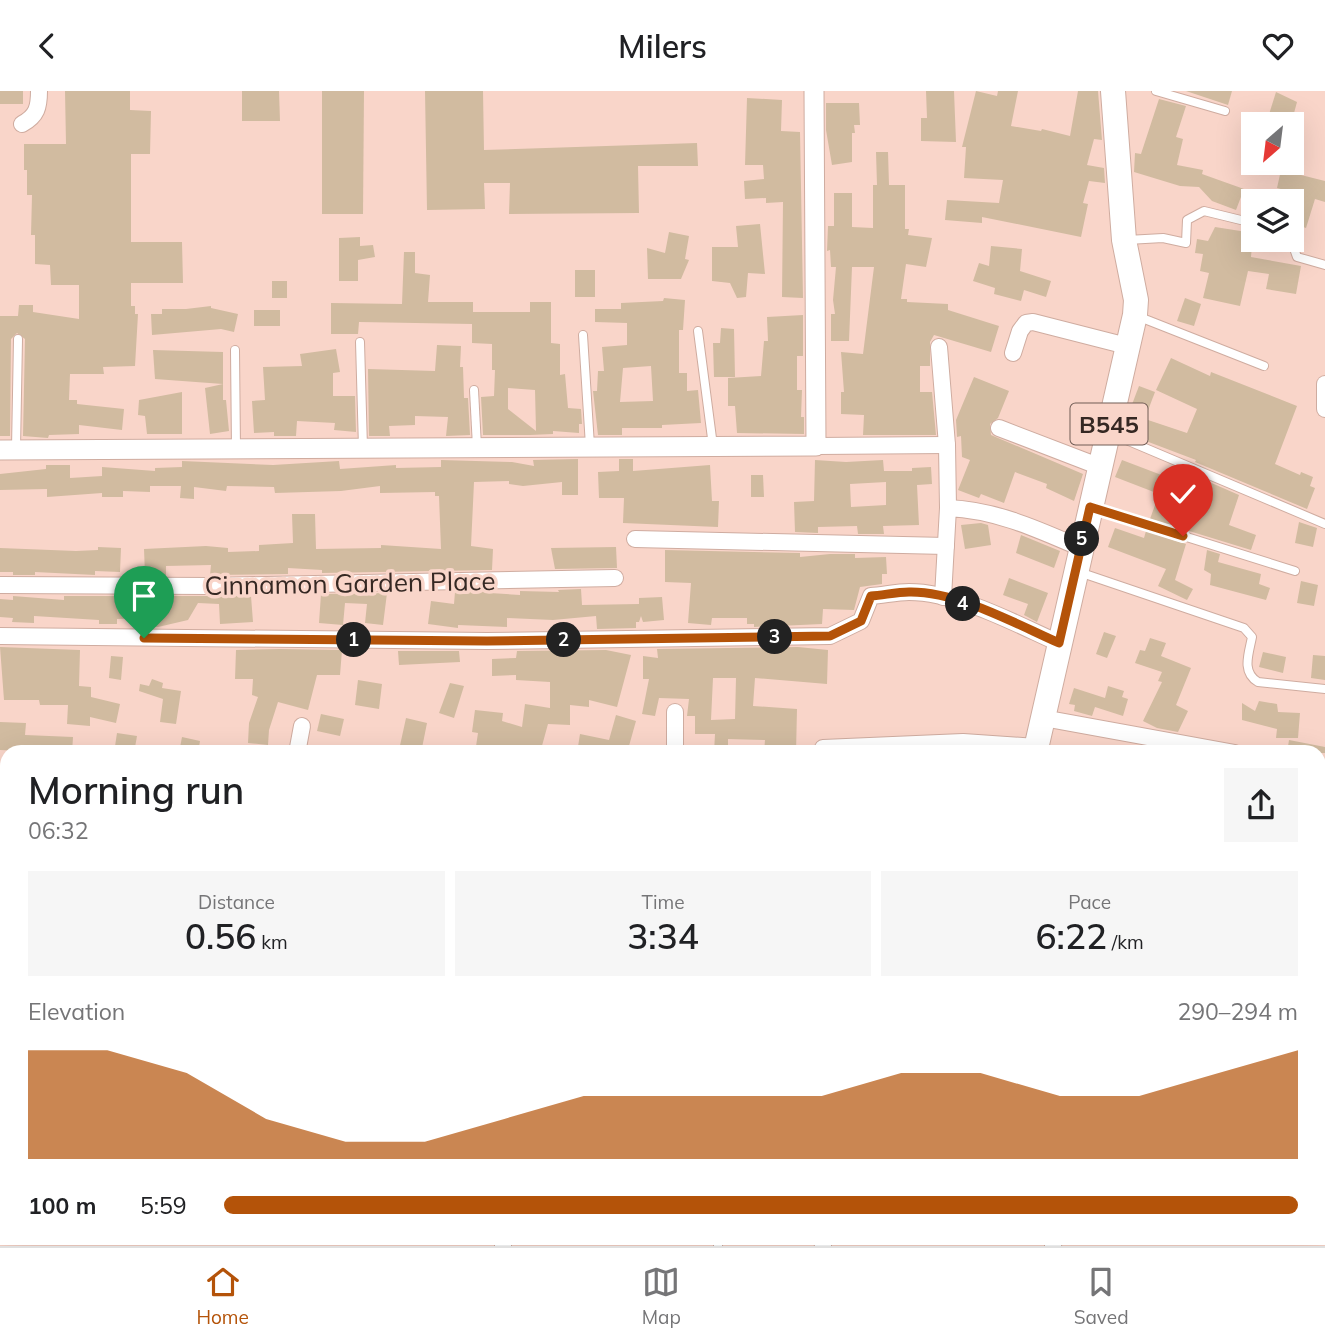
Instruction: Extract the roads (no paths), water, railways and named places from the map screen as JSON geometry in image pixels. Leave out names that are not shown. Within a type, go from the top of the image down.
[{"type":"main road","name":"B545","points":[[1036,745],[1098,466],[1135,315],[1136,300],[1124,240],[1113,91]]},
{"type":"street","points":[[22,124],[33,118],[39,106],[39,91]]},
{"type":"street","points":[[814,91],[816,446]]},
{"type":"street","points":[[1013,353],[1020,331],[1026,323],[1033,322],[1127,346]]},
{"type":"street","points":[[939,347],[947,445],[948,508],[943,597]]},
{"type":"street","points":[[1325,384],[1325,409]]},
{"type":"street","points":[[999,428],[1098,466]]},
{"type":"street","points":[[8,450],[947,445]]},
{"type":"street","points":[[948,508],[976,509],[1012,519],[1079,559]]},
{"type":"street","points":[[635,538],[946,546]]},
{"type":"street","name":"Cinnamon Garden Place","points":[[0,585],[210,586],[615,578]]},
{"type":"street","points":[[0,636],[487,641],[830,636],[861,621],[871,596],[911,592],[943,597],[985,611],[1059,643]]},
{"type":"street","points":[[675,712],[675,745]]},
{"type":"street","points":[[1042,718],[1191,745]]},
{"type":"street","points":[[298,745],[302,726]]},
{"type":"street","points":[[893,745],[963,742],[990,745]]},
{"type":"lane","points":[[1156,91],[1225,111]]},
{"type":"lane","points":[[1124,240],[1163,238],[1186,243],[1187,220],[1204,211],[1241,220]]},
{"type":"lane","points":[[1296,252],[1297,257],[1325,265]]},
{"type":"lane","points":[[1135,315],[1264,366]]},
{"type":"lane","points":[[698,331],[714,448]]},
{"type":"lane","points":[[583,335],[590,446]]},
{"type":"lane","points":[[8,450],[18,339]]},
{"type":"lane","points":[[360,342],[363,448]]},
{"type":"lane","points":[[235,350],[236,450]]},
{"type":"lane","points":[[474,390],[477,447]]},
{"type":"lane","points":[[1107,432],[1325,524]]},
{"type":"lane","points":[[1090,507],[1294,571]]},
{"type":"lane","points":[[1079,559],[1244,628],[1252,637],[1248,672],[1250,677],[1258,682],[1325,689]]}]
